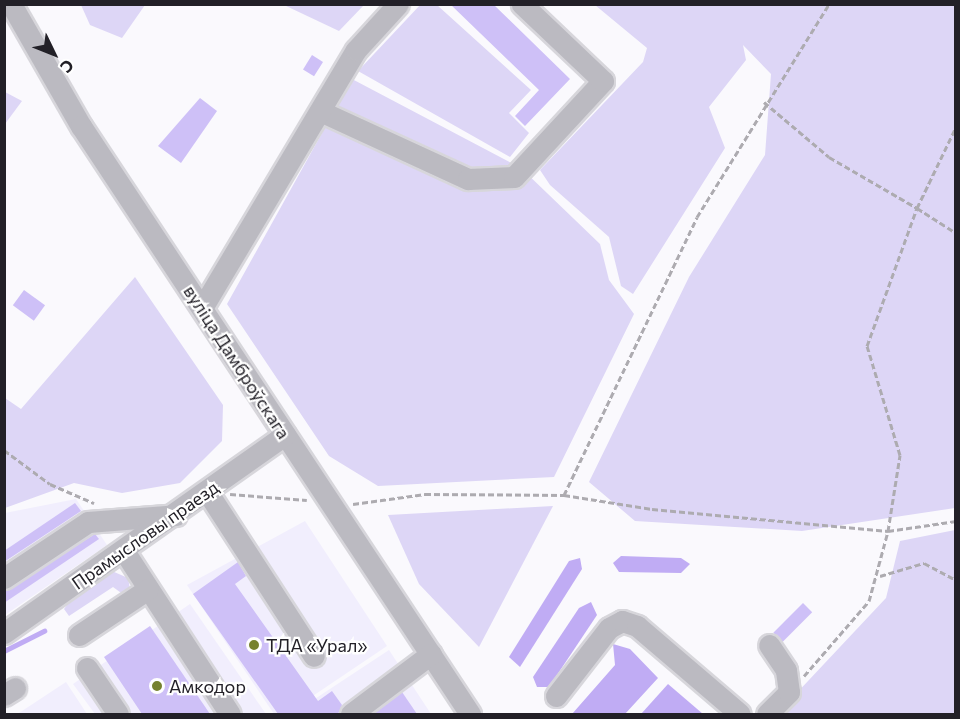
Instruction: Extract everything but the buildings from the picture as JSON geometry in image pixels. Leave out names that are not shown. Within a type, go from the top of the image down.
[{"type":"street","points":[[202,308],[356,50],[398,4]]},
{"type":"street","points":[[320,111],[468,179],[514,177],[603,81],[522,4]]},
{"type":"street","name":"вуліца Дамброўскага","points":[[9,6],[81,126],[470,714]]},
{"type":"street","name":"Прамысловы праезд","points":[[4,633],[208,493],[285,435]]},
{"type":"street","points":[[208,493],[314,656]]},
{"type":"street","points":[[4,578],[88,522],[177,514]]},
{"type":"street","points":[[123,551],[230,714]]},
{"type":"street","points":[[78,635],[148,589]]},
{"type":"street","points":[[556,696],[609,628],[622,621],[637,626],[740,714]]},
{"type":"street","points":[[767,714],[789,692],[786,670],[769,645]]},
{"type":"street","points":[[351,714],[431,654]]},
{"type":"street","points":[[87,668],[118,714]]},
{"type":"path","points":[[564,495],[697,217],[764,102],[829,4]]},
{"type":"path","points":[[764,102],[829,157],[918,208],[956,233]]},
{"type":"path","points":[[789,692],[856,618],[880,576],[900,455],[867,346],[918,208],[956,127]]},
{"type":"path","points":[[4,450],[114,520]]},
{"type":"path","points":[[208,493],[330,501]]},
{"type":"path","points":[[374,505],[425,495],[564,495],[652,509],[888,531],[956,521]]},
{"type":"path","points":[[880,576],[924,563],[956,580]]},
{"type":"shaded area","points":[[421,4],[437,5],[531,90],[509,113],[529,133],[510,157],[358,71]]},
{"type":"shaded area","points":[[81,5],[145,5],[122,38],[90,25]]},
{"type":"shaded area","points":[[284,5],[364,5],[339,31]]},
{"type":"shaded area","points":[[595,5],[955,5],[955,508],[802,531],[635,521],[589,482],[689,277],[765,155],[771,74],[743,45],[746,60],[709,107],[725,148],[633,294],[621,286],[609,237],[550,185],[540,170],[643,62],[647,48]]},
{"type":"shaded area","points":[[352,79],[521,168],[600,244],[609,280],[634,314],[554,477],[378,486],[329,456],[227,304]]},
{"type":"shaded area","points":[[5,92],[22,101],[5,124]]},
{"type":"shaded area","points":[[135,277],[223,405],[222,441],[180,483],[122,493],[74,483],[5,508],[5,398],[21,409]]},
{"type":"shaded area","points":[[76,499],[107,545],[5,615],[5,513]]},
{"type":"shaded area","points":[[553,506],[479,647],[419,584],[388,515]]},
{"type":"shaded area","points":[[305,521],[387,646],[286,714],[274,714],[187,585]]},
{"type":"shaded area","points":[[955,530],[955,714],[777,714],[886,598],[900,541]]},
{"type":"shaded area","points":[[621,556],[681,558],[690,564],[681,573],[619,572],[613,563]]},
{"type":"shaded area","points":[[580,558],[582,569],[520,667],[509,657],[569,561]]},
{"type":"shaded area","points":[[112,571],[128,578],[130,589],[124,595],[113,587],[69,616],[64,609],[76,593]]},
{"type":"shaded area","points":[[591,602],[597,615],[549,687],[537,687],[533,677],[579,608]]},
{"type":"shaded area","points":[[190,604],[266,714],[95,714],[73,684]]},
{"type":"shaded area","points":[[613,644],[630,649],[658,678],[625,714],[572,714],[615,665]]},
{"type":"shaded area","points":[[389,650],[431,714],[292,714]]},
{"type":"shaded area","points":[[66,682],[87,714],[17,714],[22,711]]},
{"type":"shaded area","points":[[668,684],[703,714],[641,714]]},
{"type":"waterway","points":[[4,651],[44,631]]},
{"type":"place","name":"ТДА «Урал»","points":[[254,645]]},
{"type":"place","name":"Амкодор","points":[[157,686]]}]
